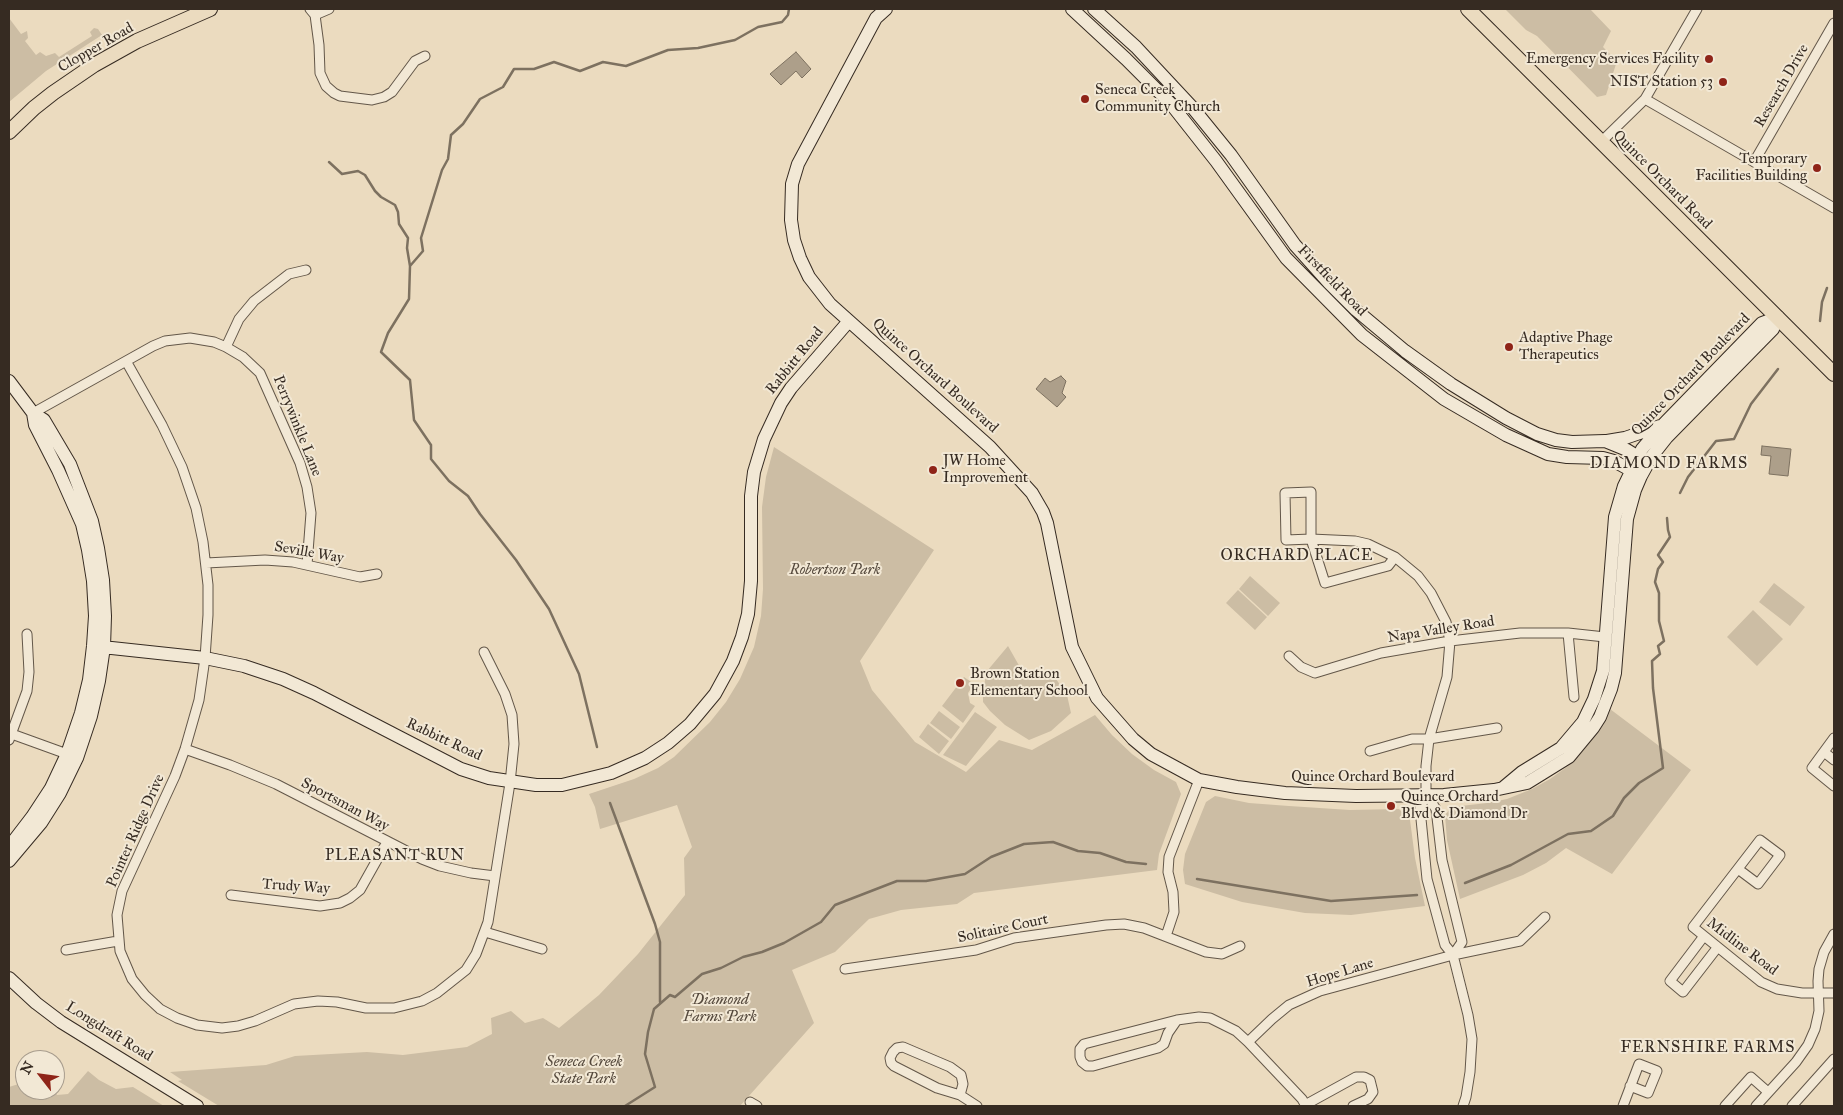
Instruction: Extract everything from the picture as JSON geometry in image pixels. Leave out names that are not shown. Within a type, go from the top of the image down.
[{"type":"main road","name":"Clopper Road","points":[[9,132],[53,92],[94,65],[131,45],[210,9]]},
{"type":"main road","name":"Quince Orchard Road","points":[[1468,9],[1834,374]]},
{"type":"street","points":[[330,9],[312,12],[320,73],[326,86],[340,96],[372,100],[384,97],[392,92],[415,61],[425,56]]},
{"type":"street","name":"Quince Orchard Boulevard","points":[[886,9],[876,13],[802,156],[792,184],[791,220],[794,240],[800,258],[819,292],[830,304],[990,447],[1032,492],[1047,523],[1072,647],[1097,698],[1133,739],[1151,754],[1199,780],[1285,793],[1356,796],[1444,795],[1527,783],[1563,762],[1581,745],[1600,717],[1611,689],[1627,519],[1635,490],[1636,473]]},
{"type":"street","name":"Firstfield Road","points":[[1072,9],[1171,104],[1216,161],[1286,258],[1362,335],[1444,399],[1512,438],[1548,454],[1568,457],[1603,458],[1614,461],[1636,473]]},
{"type":"street","name":"Firstfield Road","points":[[1094,9],[1136,47],[1192,107],[1231,155],[1295,245],[1329,283],[1356,310],[1404,351],[1451,384],[1506,418],[1538,434],[1556,440],[1572,442],[1605,441],[1627,450],[1643,460]]},
{"type":"street","points":[[1601,142],[1645,99],[1697,9]]},
{"type":"street","name":"Research Drive","points":[[1754,162],[1834,24]]},
{"type":"street","points":[[1645,99],[1834,208]]},
{"type":"street","points":[[226,347],[239,320],[254,301],[289,274],[306,270]]},
{"type":"street","name":"Quince Orchard Boulevard","points":[[1643,460],[1652,456],[1667,437],[1773,329],[1778,317]]},
{"type":"street","name":"Quince Orchard Boulevard","points":[[1501,788],[1522,772],[1561,748],[1583,722],[1594,699],[1601,678],[1615,517],[1624,486],[1636,473],[1643,460],[1642,449],[1662,425],[1762,323],[1778,317]]},
{"type":"street","name":"Rabbitt Road","points":[[98,646],[205,658],[244,666],[283,679],[461,769],[489,778],[510,783],[562,785],[612,774],[668,744],[690,724],[715,694],[733,661],[748,614],[751,581],[751,496],[754,472],[764,439],[781,402],[791,388],[849,321]]},
{"type":"street","name":"Perrywinkle Lane","points":[[33,413],[153,346],[178,339],[203,340],[226,347],[243,357],[260,373],[300,464],[307,487],[311,513],[307,565]]},
{"type":"street","name":"Pointer Ridge Drive","points":[[126,361],[162,425],[182,467],[196,508],[206,564],[208,615],[205,658],[198,700],[185,749],[175,776],[122,891],[117,915],[120,951],[132,979],[145,996],[160,1009],[177,1018],[197,1025],[222,1028],[255,1021],[294,1004],[318,1001],[337,1002],[366,1008],[394,1008],[422,1001],[437,994],[466,970],[476,954],[485,932],[510,783],[514,744],[512,715],[505,694],[484,652]]},
{"type":"street","points":[[9,381],[33,413],[35,425],[82,524],[93,581],[99,681],[91,716],[77,758],[60,793],[40,823],[9,861]]},
{"type":"street","points":[[1605,441],[1625,438],[1662,425]]},
{"type":"street","points":[[1395,557],[1388,566],[1325,583],[1311,539],[1311,492],[1285,493],[1286,540],[1311,539],[1355,541],[1368,544],[1395,557],[1418,576],[1431,594],[1446,622],[1450,641],[1447,677],[1429,739],[1426,766],[1426,794],[1420,809],[1426,879],[1445,945],[1453,955],[1472,1039],[1470,1072],[1463,1106]]},
{"type":"street","name":"Seville Way","points":[[206,564],[265,560],[293,562],[360,577],[377,574]]},
{"type":"street","name":"Napa Valley Road","points":[[1289,656],[1301,667],[1314,673],[1380,654],[1450,641],[1520,633],[1568,633],[1605,637]]},
{"type":"street","points":[[1568,633],[1574,697]]},
{"type":"street","points":[[27,634],[29,672],[27,691],[10,736],[67,754]]},
{"type":"street","points":[[9,847],[41,802],[67,754],[81,713],[98,646]]},
{"type":"street","points":[[1370,751],[1412,739],[1429,739],[1497,728]]},
{"type":"street","points":[[1834,738],[1812,768],[1834,786]]},
{"type":"street","name":"Sportsman Way","points":[[185,749],[276,784],[387,842],[440,866],[495,876]]},
{"type":"street","points":[[1824,752],[1834,760]]},
{"type":"street","points":[[1166,936],[1174,912],[1173,892],[1168,872],[1169,857],[1199,780]]},
{"type":"street","points":[[1426,794],[1436,809],[1442,860],[1462,942],[1453,955]]},
{"type":"street","points":[[1760,840],[1780,855],[1758,884],[1738,869],[1760,840]]},
{"type":"street","name":"Trudy Way","points":[[231,895],[320,906],[340,903],[360,890],[387,842]]},
{"type":"street","name":"Midline Road","points":[[1738,869],[1693,927],[1761,982],[1777,989],[1802,993],[1834,993]]},
{"type":"street","name":"Hope Lane","points":[[1248,1042],[1266,1023],[1289,1005],[1320,991],[1453,955],[1520,941],[1545,917]]},
{"type":"street","name":"Solitaire Court","points":[[845,969],[976,950],[1014,938],[1106,925],[1124,924],[1138,927],[1206,952],[1222,954],[1240,946]]},
{"type":"street","points":[[485,932],[542,949]]},
{"type":"street","points":[[1756,1106],[1796,1062],[1808,1045],[1819,1011],[1819,969],[1824,952],[1834,934]]},
{"type":"street","points":[[1704,936],[1670,981],[1684,992],[1717,948]]},
{"type":"street","points":[[66,950],[118,941]]},
{"type":"street","name":"Longdraft Road","points":[[9,978],[36,1003],[61,1022],[197,1106]]},
{"type":"street","points":[[1177,1020],[1168,1033],[1164,1044],[1158,1048],[1093,1066],[1087,1066],[1082,1062],[1080,1049],[1084,1044],[1177,1020],[1199,1017],[1210,1018],[1236,1031],[1248,1042],[1302,1099],[1305,1106],[1356,1077],[1364,1077],[1370,1080],[1373,1092],[1368,1099],[1353,1106]]},
{"type":"street","points":[[960,1095],[963,1084],[961,1075],[950,1067],[903,1047],[897,1048],[892,1052],[890,1058],[894,1066],[937,1088],[960,1095],[977,1106]]},
{"type":"street","points":[[1792,1106],[1834,1059]]},
{"type":"street","points":[[1725,1106],[1750,1077],[1768,1092]]},
{"type":"street","points":[[1623,1106],[1630,1086]]},
{"type":"green space","points":[[1505,9],[1590,9],[1611,31],[1603,47],[1617,61],[1606,95],[1597,97],[1537,36],[1526,30]]},
{"type":"green space","points":[[9,18],[21,34],[27,31],[28,38],[25,41],[36,55],[40,52],[46,56],[55,53],[59,57],[92,36],[90,32],[94,28],[98,29],[102,35],[46,71],[9,102]]},
{"type":"green space","points":[[774,447],[934,550],[860,661],[872,690],[915,742],[966,772],[999,740],[1032,750],[1095,715],[1132,754],[1154,770],[1176,782],[1181,794],[1159,854],[1157,870],[974,893],[957,904],[901,910],[869,919],[835,952],[792,970],[814,1023],[740,1106],[219,1106],[178,1081],[182,1080],[170,1072],[266,1065],[295,1056],[367,1052],[403,1055],[467,1047],[492,1034],[491,1018],[511,1011],[525,1023],[543,1018],[559,1028],[599,995],[638,954],[685,895],[684,858],[692,847],[677,805],[600,829],[595,807],[589,794],[634,779],[658,768],[674,757],[710,722],[726,702],[740,679],[754,647],[761,616],[763,589],[762,507],[766,477]]},
{"type":"green space","points":[[1250,576],[1280,603],[1268,616],[1239,589]]},
{"type":"green space","points":[[1774,583],[1805,607],[1790,626],[1759,602]]},
{"type":"green space","points":[[1238,590],[1267,617],[1255,630],[1226,603]]},
{"type":"green space","points":[[1753,610],[1783,639],[1757,666],[1727,637]]},
{"type":"green space","points":[[1008,646],[1021,669],[1038,678],[1056,679],[1067,695],[1071,713],[1051,731],[1029,740],[1005,725],[983,702],[983,690],[987,671]]},
{"type":"green space","points":[[964,677],[974,684],[968,693],[970,703],[975,706],[963,723],[942,706]]},
{"type":"green space","points":[[1610,709],[1691,770],[1612,874],[1566,848],[1546,863],[1523,875],[1460,899],[1447,840],[1445,815],[1452,807],[1507,799],[1550,779],[1571,764],[1583,751],[1599,730]]},
{"type":"green space","points":[[939,711],[960,727],[951,739],[930,723]]},
{"type":"green space","points":[[975,712],[997,727],[966,766],[943,755]]},
{"type":"green space","points":[[928,724],[949,741],[939,754],[919,737]]},
{"type":"green space","points":[[1215,796],[1249,803],[1289,806],[1350,810],[1399,809],[1410,820],[1415,858],[1425,906],[1351,915],[1305,913],[1242,902],[1185,884],[1183,870],[1185,854],[1206,802]]},
{"type":"green space","points":[[88,1071],[99,1080],[116,1089],[133,1087],[164,1106],[9,1106],[9,1087],[15,1085],[15,1100],[65,1100],[65,1094],[68,1094]]},
{"type":"shaded area","points":[[796,52],[811,69],[802,78],[796,71],[781,85],[770,74]]},
{"type":"shaded area","points":[[1061,376],[1066,381],[1062,393],[1066,397],[1057,407],[1036,389],[1045,378],[1050,382]]},
{"type":"shaded area","points":[[1762,446],[1791,449],[1788,476],[1769,474],[1771,456],[1761,455]]},
{"type":"waterway","points":[[597,747],[579,674],[549,609],[516,560],[468,496],[449,481],[431,459],[431,445],[414,420],[410,380],[381,352],[388,333],[409,299],[410,266],[423,251],[421,238],[442,170],[448,159],[451,135],[463,124],[480,99],[503,87],[514,69],[534,69],[554,62],[580,71],[603,62],[626,66],[668,50],[698,48],[735,40],[758,27],[782,22],[788,15],[789,9]]},
{"type":"waterway","points":[[329,162],[342,174],[358,171],[365,175],[375,191],[395,205],[399,224],[408,238],[407,248],[410,266]]},
{"type":"waterway","points":[[1820,321],[1822,302],[1827,288]]},
{"type":"waterway","points":[[1680,493],[1688,477],[1716,441],[1734,439],[1751,404],[1778,369]]},
{"type":"waterway","points":[[1465,883],[1511,865],[1568,834],[1591,831],[1613,816],[1624,798],[1639,783],[1663,768],[1653,688],[1652,661],[1660,654],[1658,646],[1664,641],[1659,621],[1659,593],[1655,582],[1658,569],[1663,562],[1658,555],[1670,537],[1667,518]]},
{"type":"waterway","points":[[610,803],[660,942],[660,1002]]},
{"type":"waterway","points":[[625,1106],[655,1087],[645,1054],[654,1009],[670,995],[675,997],[702,974],[784,943],[821,922],[835,905],[897,881],[926,881],[965,874],[991,857],[1024,844],[1053,842],[1078,851],[1100,853],[1126,862],[1146,864]]},
{"type":"waterway","points":[[1197,879],[1331,901],[1417,895]]},
{"type":"place","name":"Emergency Services Facility","points":[[1709,59]]},
{"type":"place","name":"NIST Station 53","points":[[1723,82]]},
{"type":"place","name":"Seneca Creek Community Church","points":[[1085,99]]},
{"type":"place","name":"Temporary Facilities Building","points":[[1817,168]]},
{"type":"place","name":"Adaptive Phage Therapeutics","points":[[1509,347]]},
{"type":"place","name":"JW Home Improvement","points":[[933,470]]},
{"type":"place","name":"Brown Station Elementary School","points":[[960,683]]},
{"type":"place","name":"Quince Orchard Blvd & Diamond Dr","points":[[1391,806]]},
{"type":"district","name":"DIAMOND FARMS","points":[[1669,464]]},
{"type":"district","name":"ORCHARD PLACE","points":[[1297,556]]},
{"type":"district","name":"PLEASANT RUN","points":[[395,856]]},
{"type":"district","name":"FERNSHIRE FARMS","points":[[1708,1048]]},
{"type":"park label","name":"Robertson Park","points":[[835,570]]},
{"type":"park label","name":"Diamond Farms Park","points":[[720,1008]]},
{"type":"park label","name":"Seneca Creek State Park","points":[[584,1070]]}]
